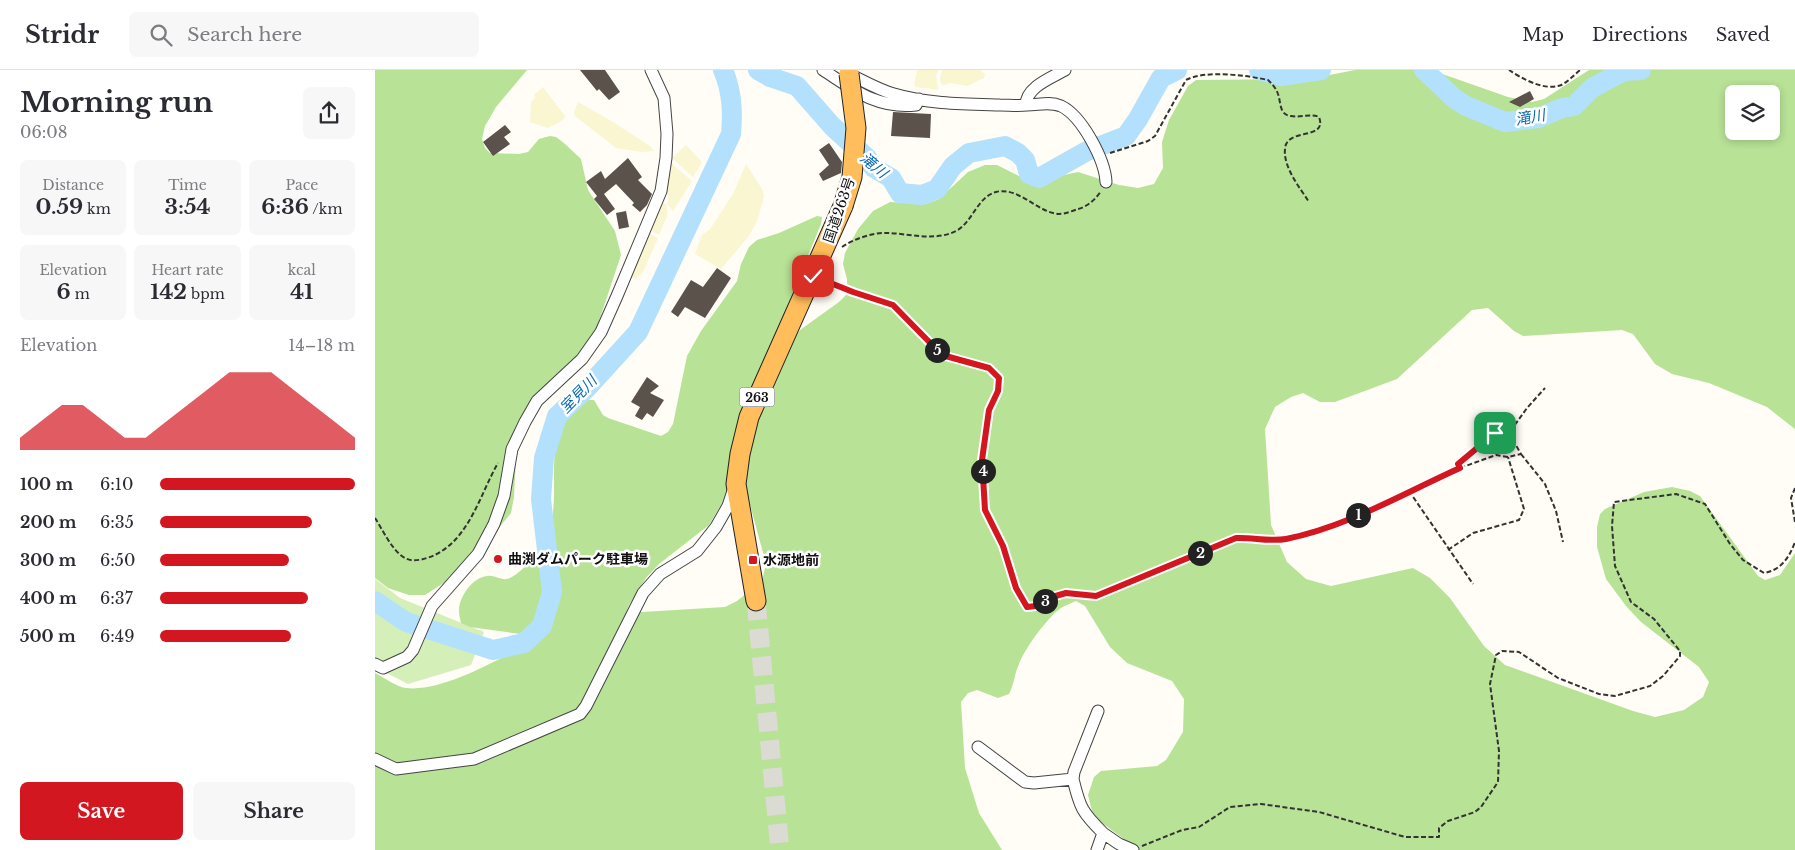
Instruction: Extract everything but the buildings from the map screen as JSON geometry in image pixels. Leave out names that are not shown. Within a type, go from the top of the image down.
[{"type":"highway","name":"国道263号","points":[[755,601],[736,484],[739,454],[749,416],[824,252],[852,178],[856,128],[849,72]]},
{"type":"street","points":[[375,664],[383,668],[407,657],[413,650],[432,606],[483,552],[504,496],[512,448],[525,422],[537,401],[582,359],[601,332],[661,191],[667,158],[667,134],[664,98],[651,70]]},
{"type":"street","points":[[823,70],[866,98],[880,103],[906,106],[916,105],[919,100]]},
{"type":"street","points":[[1026,106],[1026,98],[1032,90],[1065,70]]},
{"type":"street","points":[[849,72],[893,94],[919,100],[1026,106],[1049,103],[1062,107],[1077,119],[1089,137],[1100,156],[1106,182]]},
{"type":"street","points":[[375,759],[395,769],[474,759],[580,714],[586,706],[643,593],[660,574],[697,551],[716,527],[728,506],[736,484]]},
{"type":"street","points":[[1099,711],[1074,772],[1073,779],[1079,805],[1084,815],[1103,833],[1119,844],[1136,849]]},
{"type":"street","points":[[978,747],[1025,782],[1034,783],[1073,779]]},
{"type":"street","points":[[1097,850],[1103,833]]},
{"type":"path","points":[[1509,70],[1521,78],[1537,83],[1559,86],[1580,70]]},
{"type":"path","points":[[1100,156],[1148,141],[1155,136],[1186,80],[1193,74],[1243,75],[1268,80],[1278,95],[1279,104],[1283,112],[1289,117],[1314,115],[1319,117],[1321,122],[1319,128],[1314,133],[1295,136],[1288,140],[1285,148],[1287,162],[1297,184],[1309,202]]},
{"type":"path","points":[[824,252],[833,251],[865,236],[883,233],[938,237],[956,231],[968,222],[983,199],[996,192],[1009,192],[1047,211],[1061,214],[1083,208],[1098,196],[1106,182]]},
{"type":"path","points":[[813,276],[893,305],[942,355],[989,368],[999,378],[998,391],[989,410],[982,460],[985,510],[1003,546],[1016,588],[1027,607],[1036,606],[1052,597],[1066,593],[1096,596],[1236,538],[1284,539],[1323,529],[1355,517],[1460,468],[1497,455],[1508,457],[1521,454]]},
{"type":"path","points":[[1460,468],[1458,464],[1495,433],[1509,432],[1545,388]]},
{"type":"path","points":[[1509,432],[1521,454],[1545,484],[1556,511],[1563,542]]},
{"type":"path","points":[[1448,550],[1473,533],[1519,520],[1525,509],[1508,457]]},
{"type":"path","points":[[375,518],[397,552],[406,559],[418,561],[433,556],[445,550],[460,535],[500,458]]},
{"type":"path","points":[[1795,488],[1791,498],[1795,522]]},
{"type":"path","points":[[1409,491],[1473,584]]},
{"type":"path","points":[[1136,849],[1181,830],[1199,827],[1230,807],[1261,804],[1319,812],[1405,837],[1439,837],[1439,828],[1448,821],[1475,812],[1481,807],[1498,782],[1499,751],[1490,684],[1496,655],[1502,651],[1519,652],[1558,678],[1599,694],[1615,696],[1650,686],[1663,676],[1680,656],[1680,651],[1654,619],[1631,602],[1615,566],[1611,526],[1613,502],[1676,494],[1705,504],[1730,544],[1743,560],[1764,573],[1772,571],[1784,563],[1795,542]]},
{"type":"shaded area","points":[[917,70],[939,70],[936,75],[938,90],[916,87],[914,85]]},
{"type":"shaded area","points":[[942,70],[980,70],[985,74],[984,78],[967,86],[950,83],[942,85],[940,79]]},
{"type":"shaded area","points":[[543,87],[565,116],[563,120],[548,128],[530,122],[531,102],[535,98],[534,95]]},
{"type":"shaded area","points":[[578,102],[613,122],[650,146],[654,151],[642,152],[616,148],[575,116],[574,112]]},
{"type":"shaded area","points":[[686,145],[702,162],[693,177],[672,158]]},
{"type":"shaded area","points":[[670,162],[692,181],[673,211],[667,204],[669,197],[666,192]]},
{"type":"shaded area","points":[[746,164],[762,189],[764,196],[757,222],[748,237],[721,269],[695,254],[702,235],[710,229],[733,194]]},
{"type":"shaded area","points":[[660,200],[667,205],[667,216],[659,235],[648,229]]},
{"type":"shaded area","points":[[648,233],[658,238],[643,272],[636,279],[629,277]]},
{"type":"green space","points":[[375,70],[527,70],[496,107],[485,126],[482,139],[485,148],[490,153],[519,154],[528,152],[539,139],[550,136],[556,137],[565,144],[581,159],[588,190],[615,231],[621,255],[597,327],[591,339],[569,371],[534,399],[517,437],[514,497],[511,513],[464,570],[425,595],[409,595],[388,588],[375,578]]},
{"type":"green space","points":[[1355,70],[1431,70],[1508,97],[1532,102],[1544,99],[1589,70],[1795,70],[1795,429],[1767,407],[1709,383],[1672,374],[1655,364],[1633,334],[1622,330],[1523,336],[1514,331],[1488,308],[1472,310],[1397,379],[1335,402],[1320,402],[1303,393],[1291,397],[1275,407],[1265,429],[1271,525],[1287,562],[1306,579],[1331,586],[1413,568],[1430,578],[1450,598],[1484,646],[1505,665],[1633,711],[1655,717],[1684,710],[1703,697],[1709,682],[1699,667],[1641,622],[1626,606],[1606,579],[1597,547],[1597,527],[1600,514],[1605,509],[1644,492],[1672,487],[1690,491],[1700,496],[1758,576],[1765,580],[1780,575],[1795,553],[1795,850],[1139,850],[1102,823],[1092,811],[1088,795],[1094,777],[1101,771],[1157,766],[1166,760],[1183,732],[1184,699],[1172,681],[1127,663],[1110,647],[1085,606],[1076,601],[1055,613],[1037,634],[1022,657],[1009,694],[998,698],[977,690],[968,693],[961,702],[965,768],[979,813],[1002,850],[375,850],[375,673],[394,684],[406,688],[439,685],[475,671],[542,637],[470,627],[461,623],[459,606],[464,594],[472,584],[482,577],[490,576],[507,579],[516,575],[541,548],[552,520],[555,458],[561,428],[569,417],[587,400],[594,400],[603,415],[608,418],[661,436],[668,432],[673,424],[687,356],[701,331],[737,281],[741,264],[749,247],[757,240],[779,233],[817,216],[822,217],[821,224],[773,341],[728,493],[709,525],[659,564],[646,578],[626,613],[725,607],[737,601],[762,581],[766,564],[745,486],[752,428],[785,350],[800,330],[847,294],[847,279],[843,264],[845,253],[858,229],[873,211],[890,202],[926,204],[939,199],[968,172],[985,165],[997,165],[1021,177],[1036,181],[1078,172],[1119,185],[1138,188],[1154,184],[1163,168],[1162,142],[1169,120],[1188,86],[1196,80],[1309,79]]},
{"type":"green space","points":[[375,579],[400,598],[484,632],[471,665],[408,684],[375,667]]},
{"type":"waterway","name":"室見川","points":[[375,601],[406,622],[493,650],[524,643],[542,626],[552,592],[541,499],[544,458],[557,416],[586,389],[638,332],[731,134],[731,101],[723,70]]},
{"type":"waterway","name":"滝川","points":[[758,70],[770,77],[797,86],[832,126],[867,158],[874,168],[891,178],[900,193],[922,195],[937,189],[953,166],[969,153],[1005,146],[1018,153],[1025,160],[1029,174],[1039,178],[1087,151],[1126,136],[1161,78],[1177,70]]},
{"type":"waterway","name":"滝川","points":[[1259,70],[1281,76],[1321,70]]},
{"type":"waterway","name":"滝川","points":[[1424,70],[1455,99],[1466,106],[1505,122],[1538,118],[1562,108],[1574,106],[1592,88],[1624,71],[1641,70]]},
{"type":"tunnel","points":[[756,601],[780,850]]},
{"type":"place","name":"曲渕ダムパーク駐車場","points":[[498,559]]},
{"type":"place","name":"水源地前","points":[[753,560]]},
{"type":"route","points":[[813,276],[893,305],[942,355],[989,368],[999,378],[998,391],[989,410],[982,460],[985,510],[1003,546],[1021,600],[1027,607],[1036,606],[1052,597],[1066,593],[1096,596],[1236,538],[1284,539],[1323,529],[1355,517],[1460,468],[1458,464],[1495,433]]}]
